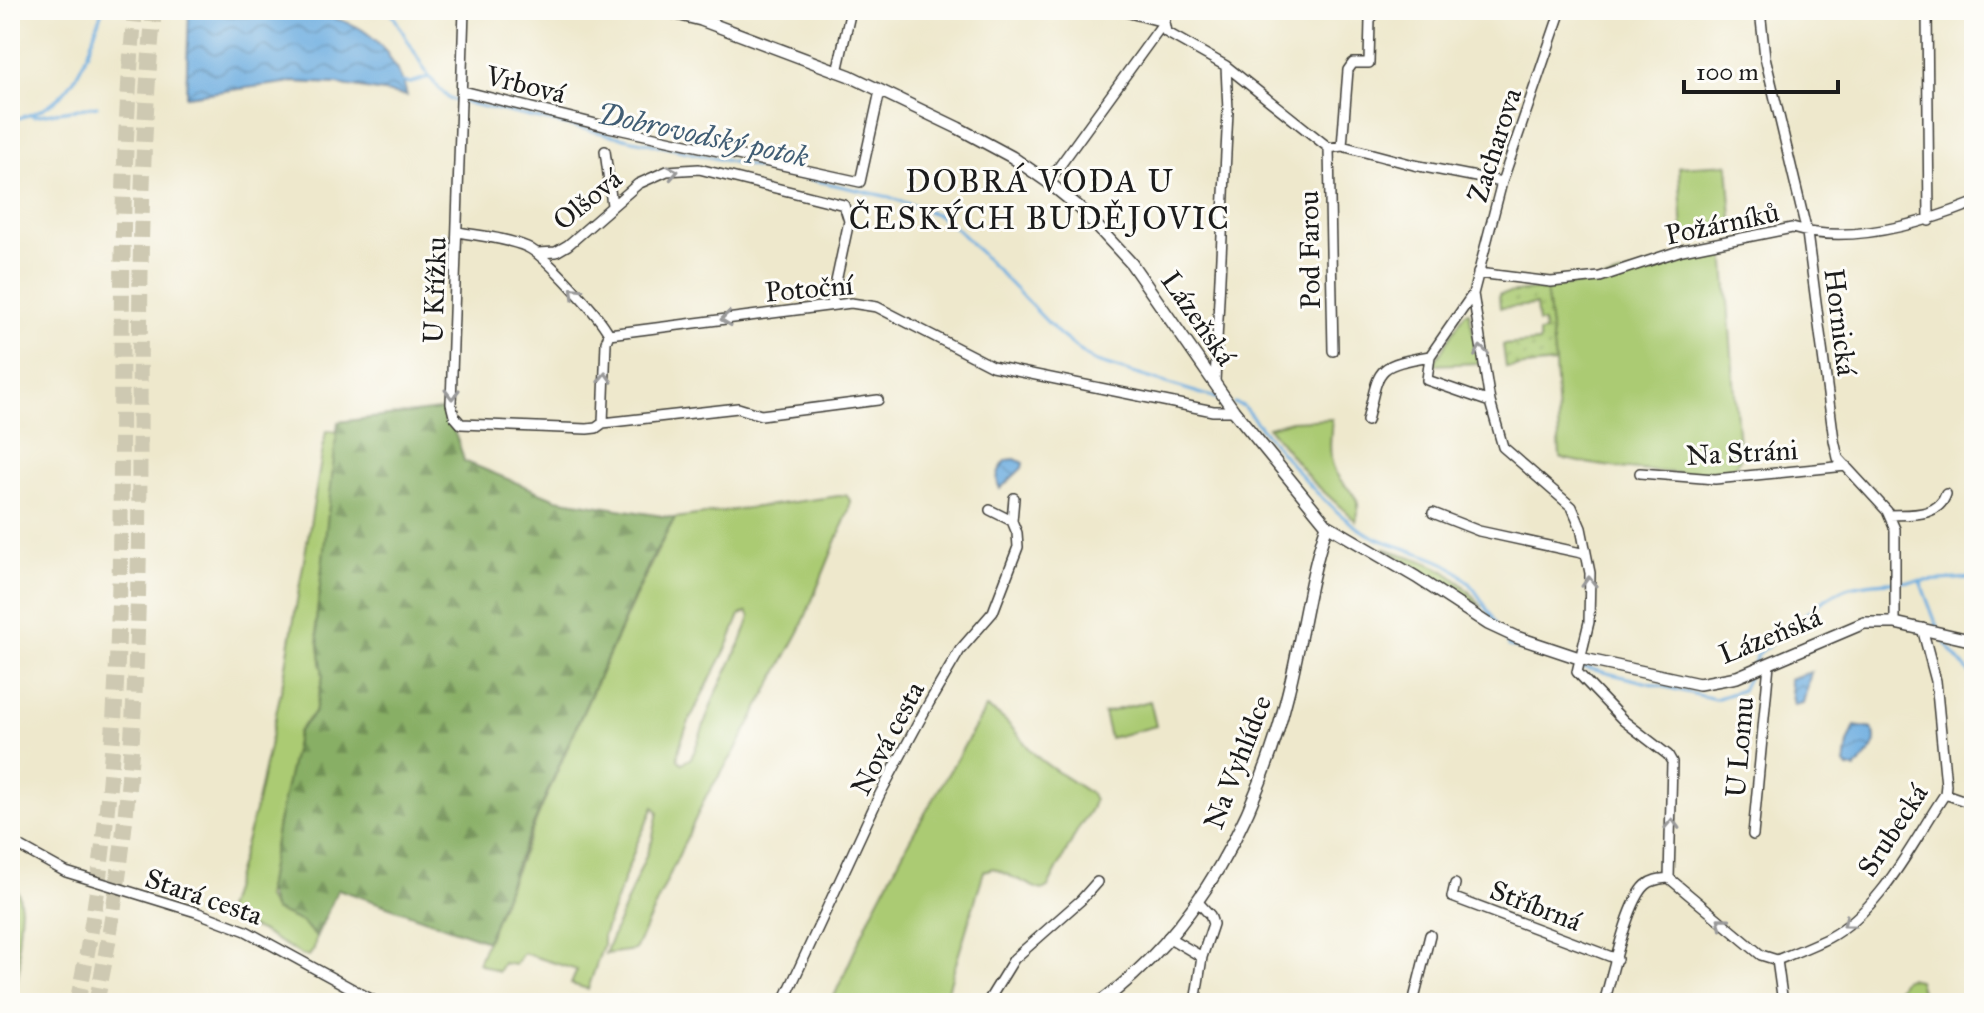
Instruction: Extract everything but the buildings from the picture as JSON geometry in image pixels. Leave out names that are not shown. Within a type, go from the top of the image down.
[{"type":"street","name":"U Křížku","points":[[464,10],[463,116],[451,404],[454,416],[461,424],[587,429],[603,423],[738,408],[761,415],[878,400]]},
{"type":"street","name":"Lázeňská","points":[[661,10],[701,20],[880,91],[1012,157],[1048,182],[1080,208],[1131,263],[1234,411],[1327,525],[1488,624],[1578,664],[1699,684],[1737,677],[1864,623],[1895,623],[1974,641]]},
{"type":"street","points":[[837,72],[851,10]]},
{"type":"street","points":[[1118,10],[1164,22]]},
{"type":"street","points":[[1048,182],[1164,22],[1168,10]]},
{"type":"street","points":[[1342,146],[1348,70],[1353,63],[1369,63],[1370,19],[1379,10]]},
{"type":"street","name":"Zacharova","points":[[1430,356],[1473,294],[1502,182],[1561,10]]},
{"type":"street","name":"Hornická","points":[[1760,10],[1765,57],[1807,233],[1838,458],[1889,515]]},
{"type":"street","points":[[1929,221],[1927,11],[1949,10]]},
{"type":"street","points":[[1164,22],[1166,32],[1226,66],[1329,148],[1342,146],[1414,165],[1502,182]]},
{"type":"street","points":[[1215,382],[1228,111],[1226,66]]},
{"type":"street","name":"Vrbová","points":[[463,92],[860,182],[880,91]]},
{"type":"street","name":"Pod Farou","points":[[1329,148],[1333,351]]},
{"type":"street","points":[[605,151],[612,205]]},
{"type":"street","name":"Olšová","points":[[538,253],[556,252],[568,245],[638,184],[667,171],[699,169],[841,202],[848,209],[849,221],[831,305]]},
{"type":"street","name":"Požárníků","points":[[1478,273],[1551,282],[1600,277],[1682,250],[1792,228],[1807,233],[1847,234],[1929,221],[1974,203]]},
{"type":"street","points":[[458,232],[523,245],[538,253],[595,311],[609,334],[606,342],[603,423]]},
{"type":"street","name":"Zacharova","points":[[1473,294],[1490,402],[1503,447],[1572,507],[1581,528],[1590,573],[1589,622],[1578,664]]},
{"type":"street","name":"Potoční","points":[[609,334],[851,303],[877,307],[992,366],[1213,411],[1234,411]]},
{"type":"street","points":[[1367,421],[1383,370],[1389,364],[1430,356],[1427,380],[1490,402]]},
{"type":"street","name":"Na Stráni","points":[[1640,473],[1715,479],[1846,466]]},
{"type":"street","points":[[1895,623],[1895,529],[1889,515],[1928,513],[1943,503],[1946,494]]},
{"type":"street","name":"Nová cesta","points":[[783,1003],[880,794],[960,650],[993,612],[1018,547],[1012,521],[1014,498]]},
{"type":"street","points":[[990,510],[1012,521]]},
{"type":"street","points":[[1433,513],[1479,531],[1586,554]]},
{"type":"street","name":"Na Vyhlídce","points":[[1099,1003],[1115,992],[1168,937],[1197,901],[1239,834],[1288,696],[1315,558],[1327,525]]},
{"type":"street","name":"Srubecká","points":[[1777,960],[1830,937],[1863,912],[1884,886],[1945,794],[1936,681],[1925,628]]},
{"type":"street","points":[[1578,664],[1624,721],[1669,757],[1673,770],[1669,878]]},
{"type":"street","name":"U Lomu","points":[[1753,835],[1764,666]]},
{"type":"street","points":[[1945,794],[1974,804]]},
{"type":"street","name":"Stará cesta","points":[[10,841],[66,872],[196,912],[246,931],[378,1003]]},
{"type":"street","points":[[1604,1003],[1634,901],[1645,886],[1656,879],[1669,878],[1761,955],[1777,960],[1783,1003]]},
{"type":"street","points":[[987,1003],[1014,959],[1097,882]]},
{"type":"street","name":"Stříbrná","points":[[1455,884],[1452,897],[1617,959]]},
{"type":"street","points":[[1195,1003],[1202,957],[1213,924],[1210,915],[1197,901]]},
{"type":"street","points":[[1413,1003],[1430,935]]},
{"type":"street","points":[[1168,937],[1202,957]]},
{"type":"green space","points":[[1728,164],[1733,232],[1683,235],[1679,167]]},
{"type":"green space","points":[[1724,250],[1740,459],[1728,474],[1602,466],[1560,458],[1555,363],[1546,288],[1597,282],[1680,257]]},
{"type":"green space","points":[[1546,288],[1555,363],[1506,368],[1503,345],[1539,342],[1539,333],[1545,332],[1543,323],[1538,323],[1536,305],[1500,308],[1499,294]]},
{"type":"green space","points":[[1469,312],[1479,363],[1433,365],[1465,313]]},
{"type":"green space","points":[[447,409],[464,461],[556,499],[675,518],[650,562],[567,747],[487,941],[338,889],[316,937],[302,922],[274,910],[267,890],[298,732],[315,712],[323,676],[316,622],[338,422]]},
{"type":"green space","points":[[1332,419],[1331,460],[1337,475],[1358,503],[1356,521],[1311,480],[1268,427],[1291,421]]},
{"type":"green space","points":[[326,431],[338,432],[316,622],[323,676],[315,712],[303,725],[278,823],[266,898],[274,910],[302,922],[316,937],[309,956],[230,918],[226,910],[255,811],[284,677]]},
{"type":"green space","points":[[846,495],[850,500],[849,510],[800,630],[734,753],[706,796],[635,950],[605,954],[652,841],[658,812],[654,807],[603,936],[603,945],[588,989],[571,984],[577,970],[523,953],[515,965],[503,963],[498,972],[478,963],[571,740],[638,591],[675,518]],"holes":[[[747,612],[750,617],[694,752],[682,763],[678,760],[679,751],[689,721],[740,615]]]},
{"type":"green space","points":[[1383,548],[1449,574],[1482,607]]},
{"type":"green space","points":[[1150,701],[1156,726],[1110,738],[1104,713]]},
{"type":"green space","points":[[986,708],[1010,725],[1042,761],[1091,794],[1094,801],[1091,809],[1048,887],[1042,890],[1036,888],[993,868],[984,871],[944,1003],[831,1003],[873,910],[909,841]]},
{"type":"green space","points":[[10,853],[12,877],[21,908],[20,962],[13,1003],[10,1003]]},
{"type":"green space","points":[[1908,978],[1918,980],[1924,1003],[1895,1003],[1898,988]]},
{"type":"water","points":[[189,10],[231,16],[316,16],[354,25],[371,36],[386,52],[407,96],[337,84],[292,82],[186,96]]},
{"type":"water","points":[[1015,459],[1023,463],[1022,468],[1000,489],[997,477],[1000,470],[1007,460]]},
{"type":"water","points":[[1811,672],[1803,703],[1794,705],[1789,679]]},
{"type":"water","points":[[1855,726],[1872,729],[1875,740],[1874,746],[1855,769],[1845,764],[1848,743]]},
{"type":"waterway","name":"Dobrovodský potok","points":[[10,120],[31,114],[62,94],[82,65],[102,10]]},
{"type":"waterway","name":"Dobrovodský potok","points":[[390,10],[429,77],[449,99],[889,197],[938,215],[958,230],[1059,334],[1093,361],[1222,400]]},
{"type":"waterway","points":[[401,82],[411,83],[429,77]]},
{"type":"waterway","points":[[33,116],[97,106]]},
{"type":"waterway","name":"Dobrovodský potok","points":[[1234,403],[1243,406],[1294,468],[1351,523],[1373,536],[1454,569],[1475,590],[1496,624]]},
{"type":"waterway","points":[[1922,581],[1974,578]]},
{"type":"waterway","name":"Dobrovodský potok","points":[[1752,667],[1758,654],[1816,607],[1840,591],[1859,585],[1920,581],[1939,631]]},
{"type":"waterway","name":"Dobrovodský potok","points":[[1504,637],[1509,646],[1715,699],[1742,690],[1748,678]]},
{"type":"waterway","name":"Dobrovodský potok","points":[[1941,638],[1974,678]]},
{"type":"tunnel","points":[[77,1003],[99,880],[112,756],[121,508],[122,258],[126,134],[135,10]]},
{"type":"tunnel","points":[[96,1003],[118,880],[131,756],[137,632],[141,258],[145,134],[154,10]]},
{"type":"district","name":"DOBRÁ VODA U ČESKÝCH BUDĚJOVIC","points":[[1040,200]]}]
